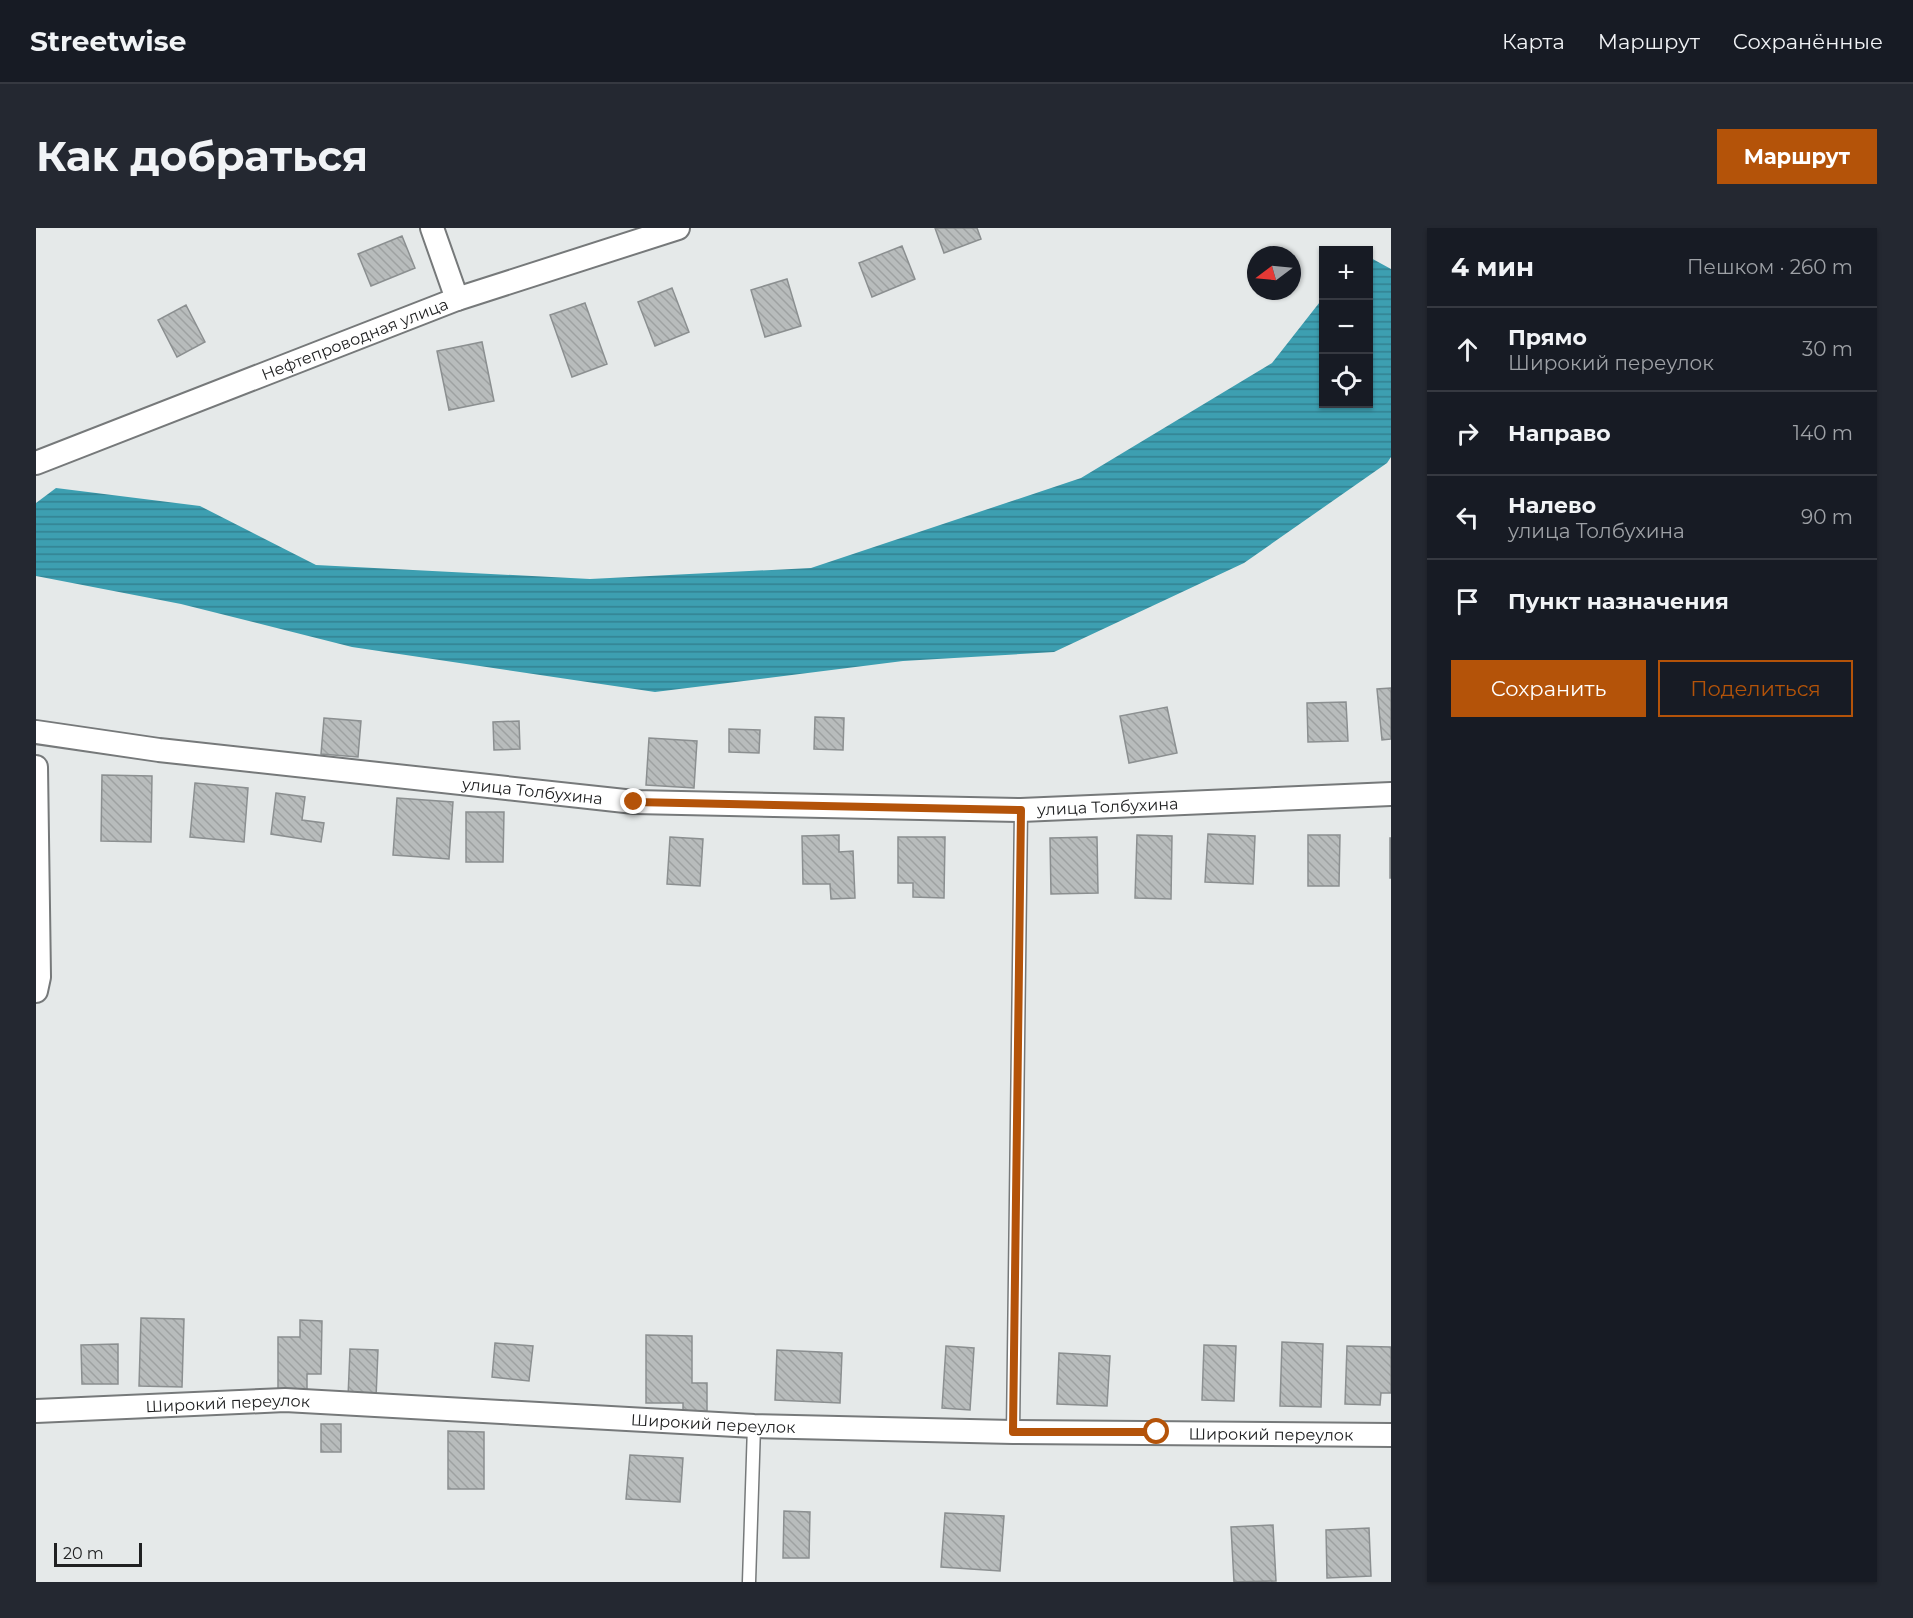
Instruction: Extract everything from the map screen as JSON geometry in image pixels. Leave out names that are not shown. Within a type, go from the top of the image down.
[{"type":"street","points":[[432,228],[457,299]]},
{"type":"street","name":"Нефтепроводная улица","points":[[36,463],[457,299],[678,228]]},
{"type":"street","name":"улица Толбухина","points":[[36,732],[159,750],[634,802],[1021,810],[1391,794]]},
{"type":"street","points":[[36,767],[39,977],[36,991]]},
{"type":"street","name":"Широкий переулок","points":[[36,1410],[285,1400],[754,1425],[1013,1432],[1391,1435]]},
{"type":"lane","points":[[1013,1432],[1021,810]]},
{"type":"lane","points":[[749,1582],[754,1425]]},
{"type":"water","points":[[1373,259],[1391,269],[1391,457],[1387,463],[1244,563],[1054,652],[903,661],[655,692],[352,647],[181,604],[36,576],[36,503],[56,488],[200,506],[316,565],[590,579],[811,568],[1081,478],[1272,363],[1319,303],[1319,408],[1373,408]]},
{"type":"building","points":[[935,228],[977,228],[981,239],[944,253]]},
{"type":"building","points":[[402,236],[415,268],[371,286],[358,254]]},
{"type":"building","points":[[902,246],[915,279],[872,297],[859,263]]},
{"type":"building","points":[[787,279],[801,326],[765,337],[751,290]]},
{"type":"building","points":[[672,288],[689,332],[655,346],[638,302]]},
{"type":"building","points":[[585,303],[607,364],[572,377],[550,315]]},
{"type":"building","points":[[186,305],[205,342],[177,357],[158,320]]},
{"type":"building","points":[[482,342],[494,401],[449,410],[437,351]]},
{"type":"building","points":[[1391,688],[1391,739],[1382,740],[1377,689]]},
{"type":"building","points":[[1346,702],[1348,741],[1308,742],[1307,703]]},
{"type":"building","points":[[1167,707],[1177,753],[1129,763],[1120,716]]},
{"type":"building","points":[[815,717],[844,718],[843,750],[814,749]]},
{"type":"building","points":[[324,718],[361,721],[358,757],[321,754]]},
{"type":"building","points":[[519,721],[520,749],[494,750],[493,722]]},
{"type":"building","points":[[729,729],[760,730],[759,753],[729,752]]},
{"type":"building","points":[[649,738],[697,741],[694,788],[646,785]]},
{"type":"building","points":[[102,775],[152,776],[151,842],[101,841]]},
{"type":"building","points":[[195,783],[248,788],[244,842],[190,837]]},
{"type":"building","points":[[276,793],[305,797],[302,820],[324,823],[321,842],[271,834]]},
{"type":"building","points":[[397,798],[453,802],[449,859],[393,855]]},
{"type":"building","points":[[466,812],[504,812],[503,862],[466,862]]},
{"type":"building","points":[[1208,834],[1255,836],[1253,884],[1205,882]]},
{"type":"building","points":[[839,835],[839,852],[853,851],[855,898],[831,899],[830,884],[803,884],[802,836]]},
{"type":"building","points":[[1137,835],[1172,836],[1171,899],[1135,898]]},
{"type":"building","points":[[1308,835],[1340,835],[1339,886],[1308,886]]},
{"type":"building","points":[[670,837],[703,839],[700,886],[667,884]]},
{"type":"building","points":[[898,837],[945,837],[944,898],[913,897],[913,883],[898,883]]},
{"type":"building","points":[[1097,837],[1098,893],[1051,894],[1050,838]]},
{"type":"building","points":[[1391,838],[1391,878],[1390,878]]},
{"type":"building","points":[[141,1318],[184,1319],[182,1387],[139,1386]]},
{"type":"building","points":[[300,1320],[322,1321],[321,1374],[307,1374],[307,1396],[278,1396],[278,1337],[300,1337]]},
{"type":"building","points":[[646,1335],[692,1336],[692,1383],[707,1383],[707,1415],[683,1415],[683,1403],[646,1403]]},
{"type":"building","points":[[1282,1342],[1323,1344],[1321,1407],[1280,1406]]},
{"type":"building","points":[[495,1343],[533,1346],[529,1381],[492,1377]]},
{"type":"building","points":[[118,1344],[118,1384],[82,1384],[81,1345]]},
{"type":"building","points":[[1204,1345],[1236,1346],[1234,1401],[1202,1400]]},
{"type":"building","points":[[946,1346],[974,1348],[970,1410],[942,1408]]},
{"type":"building","points":[[1347,1346],[1391,1347],[1391,1393],[1381,1393],[1380,1405],[1345,1404]]},
{"type":"building","points":[[350,1349],[378,1350],[376,1398],[348,1397]]},
{"type":"building","points":[[777,1350],[842,1353],[840,1403],[775,1400]]},
{"type":"building","points":[[1059,1353],[1110,1356],[1107,1406],[1057,1404]]},
{"type":"building","points":[[321,1424],[341,1424],[341,1452],[321,1452]]},
{"type":"building","points":[[448,1431],[484,1432],[484,1489],[448,1489]]},
{"type":"building","points":[[630,1455],[683,1458],[680,1502],[626,1499]]},
{"type":"building","points":[[784,1511],[810,1512],[809,1558],[783,1558]]},
{"type":"building","points":[[945,1513],[1004,1516],[1000,1571],[941,1567]]},
{"type":"building","points":[[1273,1525],[1276,1581],[1234,1582],[1231,1527]]},
{"type":"building","points":[[1369,1528],[1371,1576],[1327,1578],[1326,1530]]},
{"type":"route","points":[[634,802],[1021,810],[1013,1432],[1157,1432]]}]
